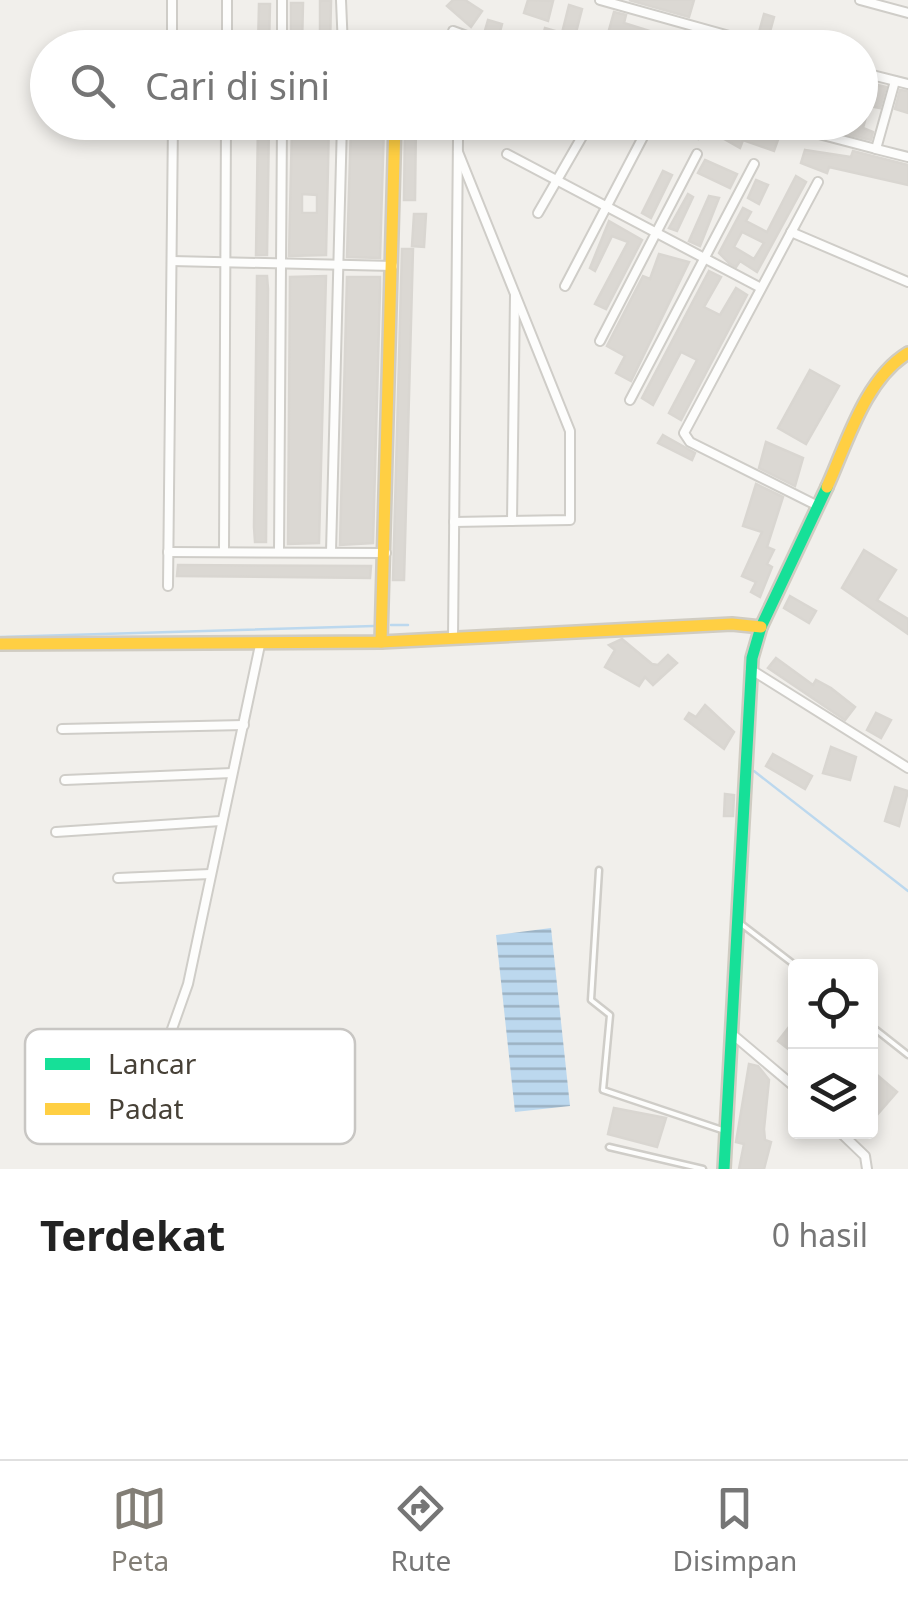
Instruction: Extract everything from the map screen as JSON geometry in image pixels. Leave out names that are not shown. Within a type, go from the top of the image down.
[{"type":"street","points":[[172,0],[172,30]]},
{"type":"street","points":[[227,0],[227,30]]},
{"type":"street","points":[[282,0],[282,30]]},
{"type":"street","points":[[341,0],[342,30]]},
{"type":"street","points":[[600,0],[708,30]]},
{"type":"street","points":[[860,0],[908,13]]},
{"type":"street","points":[[878,76],[908,84]]},
{"type":"street","points":[[876,149],[896,81]]},
{"type":"street","points":[[168,586],[172,140]]},
{"type":"street","points":[[224,550],[226,140]]},
{"type":"street","points":[[278,551],[282,140]]},
{"type":"street","points":[[331,552],[342,140]]},
{"type":"street","points":[[382,642],[394,140]]},
{"type":"street","points":[[453,638],[458,140]]},
{"type":"street","points":[[538,213],[579,140]]},
{"type":"street","points":[[565,286],[642,140]]},
{"type":"street","points":[[842,140],[908,157]]},
{"type":"street","points":[[454,522],[570,520],[570,431],[458,152]]},
{"type":"street","points":[[507,154],[761,288]]},
{"type":"street","points":[[600,341],[697,154]]},
{"type":"street","points":[[630,400],[754,164]]},
{"type":"street","points":[[816,505],[690,442],[684,434],[818,182]]},
{"type":"street","points":[[792,232],[908,282]]},
{"type":"street","points":[[172,261],[393,266]]},
{"type":"street","points":[[512,521],[516,290]]},
{"type":"street","points":[[724,1169],[750,669],[760,627],[870,396],[890,364],[908,353]]},
{"type":"street","points":[[168,552],[386,552]]},
{"type":"street","points":[[0,644],[260,645],[732,624],[760,627]]},
{"type":"street","points":[[174,1029],[260,645]]},
{"type":"street","points":[[750,669],[908,768]]},
{"type":"street","points":[[62,729],[244,724]]},
{"type":"street","points":[[65,780],[232,774]]},
{"type":"street","points":[[56,832],[221,821]]},
{"type":"street","points":[[118,878],[210,874]]},
{"type":"street","points":[[732,1034],[788,1081]]},
{"type":"street","points":[[846,1139],[870,1167]]},
{"type":"lane","points":[[599,870],[591,1000],[610,1015],[603,1090],[726,1132]]},
{"type":"lane","points":[[737,920],[788,960]]},
{"type":"lane","points":[[878,1031],[908,1054]]},
{"type":"lane","points":[[609,1147],[703,1169]]},
{"type":"water","points":[[551,928],[570,1106],[515,1112],[496,935]]},
{"type":"building","points":[[453,0],[465,0],[482,11],[471,27],[447,6]]},
{"type":"building","points":[[528,0],[553,1],[548,21],[524,13]]},
{"type":"building","points":[[629,0],[694,0],[689,17]]},
{"type":"building","points":[[320,1],[331,1],[330,30],[320,30]]},
{"type":"building","points":[[291,3],[303,3],[302,30],[291,30]]},
{"type":"building","points":[[259,4],[270,4],[269,30],[258,30]]},
{"type":"building","points":[[569,5],[582,9],[577,30],[563,30]]},
{"type":"building","points":[[614,12],[626,15],[624,23],[646,30],[609,30]]},
{"type":"building","points":[[764,14],[774,17],[770,30],[760,30]]},
{"type":"building","points":[[488,20],[502,24],[500,30],[485,30]]},
{"type":"building","points":[[878,85],[886,87],[878,108]]},
{"type":"building","points":[[900,90],[908,91],[908,113],[895,109]]},
{"type":"building","points":[[258,140],[269,140],[267,255],[256,255]]},
{"type":"building","points":[[292,140],[329,140],[326,255],[289,256]],"holes":[[[302,194],[317,195],[317,213],[302,213]]]},
{"type":"building","points":[[351,140],[384,140],[380,258],[347,257]]},
{"type":"building","points":[[405,140],[416,140],[415,200],[404,200]]},
{"type":"building","points":[[726,140],[743,140],[740,148]]},
{"type":"building","points":[[743,140],[778,140],[774,151]]},
{"type":"building","points":[[805,150],[851,157],[853,151],[908,165],[908,185],[829,167],[827,173],[801,163]]},
{"type":"building","points":[[705,160],[737,174],[730,188],[698,173]]},
{"type":"building","points":[[663,171],[672,175],[651,218],[642,213]]},
{"type":"building","points":[[796,176],[806,182],[757,272],[740,261],[736,267],[719,253],[743,208],[751,212],[746,221],[767,232]],"holes":[[[742,232],[764,243],[754,259],[734,247]]]},
{"type":"building","points":[[756,180],[768,185],[759,204],[748,198]]},
{"type":"building","points":[[688,194],[693,197],[677,231],[669,228]]},
{"type":"building","points":[[709,196],[719,198],[700,246],[689,241]]},
{"type":"building","points":[[414,214],[426,214],[424,247],[412,246]]},
{"type":"building","points":[[609,221],[642,240],[606,309],[595,304],[628,242],[612,236],[595,271],[590,268]]},
{"type":"building","points":[[402,249],[413,249],[404,580],[393,580]]},
{"type":"building","points":[[659,254],[689,262],[631,381],[616,373],[625,356],[607,346],[643,276],[650,279]]},
{"type":"building","points":[[709,271],[721,277],[704,307],[720,315],[736,288],[747,295],[681,420],[669,413],[697,360],[681,352],[653,405],[642,398]]},
{"type":"building","points":[[257,276],[267,276],[268,289],[266,542],[255,542],[254,527]]},
{"type":"building","points":[[326,276],[319,543],[288,544],[290,277]]},
{"type":"building","points":[[347,277],[380,277],[380,289],[373,543],[340,545]]},
{"type":"building","points":[[810,370],[839,386],[806,444],[778,428]]},
{"type":"building","points":[[663,435],[695,453],[692,460],[658,443]]},
{"type":"building","points":[[766,442],[803,458],[795,486],[759,468]]},
{"type":"building","points":[[756,484],[783,497],[767,547],[774,550],[767,564],[772,567],[760,597],[751,592],[756,582],[742,576],[762,532],[743,526]]},
{"type":"building","points":[[864,550],[896,570],[877,600],[908,619],[908,634],[842,588]]},
{"type":"building","points":[[178,565],[371,566],[370,578],[177,576]]},
{"type":"building","points":[[790,596],[816,611],[809,623],[784,608]]},
{"type":"building","points":[[622,639],[652,664],[658,665],[668,655],[677,663],[653,685],[645,677],[639,686],[605,667],[615,650],[609,645]]},
{"type":"building","points":[[776,658],[813,685],[816,680],[831,688],[855,707],[845,720],[768,668]]},
{"type":"building","points":[[705,705],[734,732],[724,749],[685,719],[689,713],[696,717]]},
{"type":"building","points":[[876,713],[891,720],[881,738],[867,730]]},
{"type":"building","points":[[831,747],[856,757],[850,780],[823,773]]},
{"type":"building","points":[[773,754],[812,776],[805,789],[766,766]]},
{"type":"building","points":[[895,787],[908,791],[899,826],[885,821]]},
{"type":"building","points":[[725,794],[734,795],[733,816],[724,816]]},
{"type":"building","points":[[788,1028],[788,1049],[778,1041]]},
{"type":"building","points":[[749,1064],[758,1066],[769,1080],[764,1129],[765,1140],[771,1142],[764,1169],[739,1169],[744,1144],[736,1142]]},
{"type":"building","points":[[878,1076],[897,1092],[878,1114]]},
{"type":"building","points":[[614,1108],[666,1118],[657,1147],[608,1134]]},
{"type":"waterway","points":[[391,625],[408,625]]},
{"type":"waterway","points":[[0,637],[374,626]]},
{"type":"waterway","points":[[754,771],[908,891]]},
{"type":"traffic: fast","points":[[724,1169],[752,658],[761,627],[827,487]]},
{"type":"traffic: slow","points":[[381,642],[395,140]]},
{"type":"traffic: slow","points":[[827,487],[869,395],[893,364],[908,353]]},
{"type":"traffic: slow","points":[[0,644],[381,642],[732,624],[761,627]]}]
